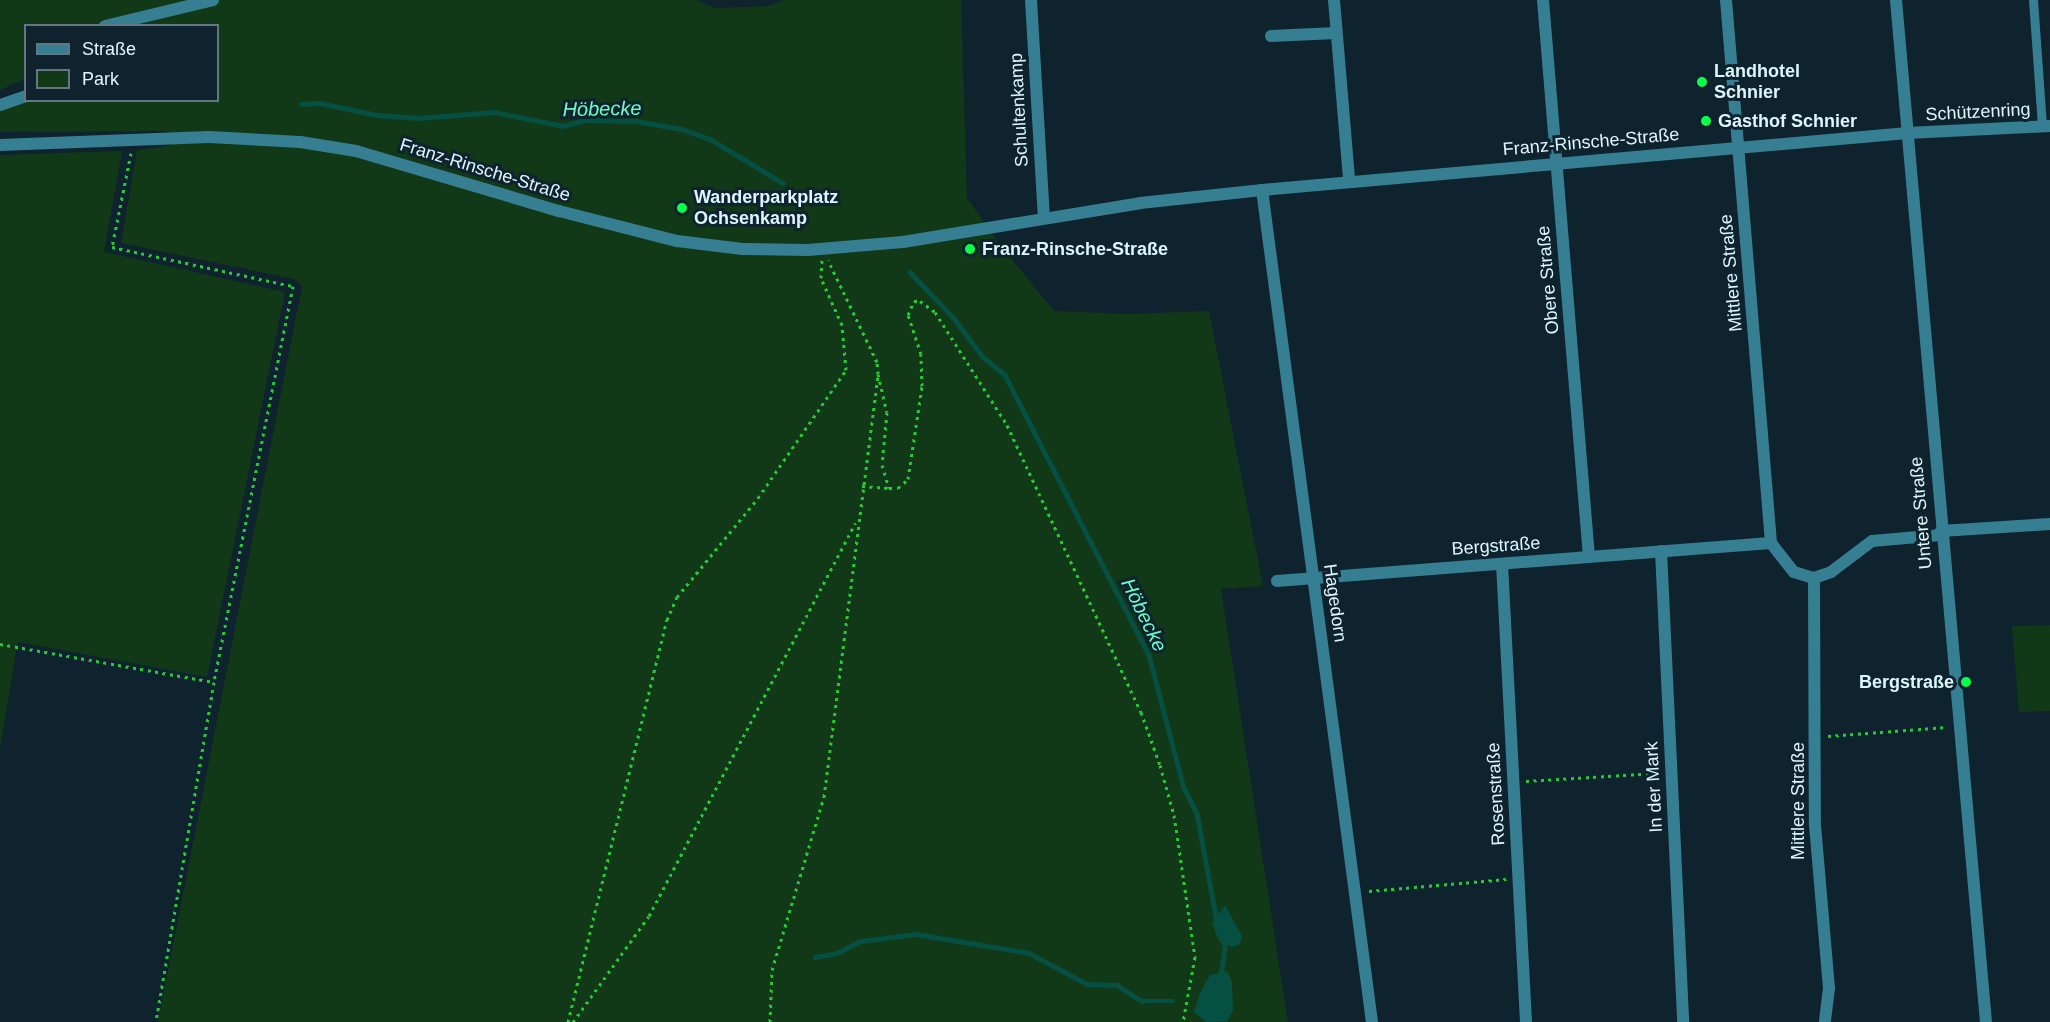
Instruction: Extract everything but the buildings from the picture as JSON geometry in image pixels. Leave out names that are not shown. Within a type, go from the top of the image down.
[{"type":"street","points":[[113,24],[213,0]]},
{"type":"street","name":"Schultenkamp","points":[[1031,0],[1044,218]]},
{"type":"street","points":[[1334,0],[1349,180]]},
{"type":"street","name":"Obere Straße","points":[[1543,0],[1588,557]]},
{"type":"street","name":"Mittlere Straße","points":[[1726,0],[1771,543]]},
{"type":"street","name":"Untere Straße","points":[[1896,0],[1958,727],[1986,1022]]},
{"type":"street","points":[[1271,36],[1336,33]]},
{"type":"street","points":[[0,105],[24,97]]},
{"type":"street","name":"Schützenring","points":[[1907,133],[2046,127]]},
{"type":"street","name":"Franz-Rinsche-Straße","points":[[0,145],[208,137],[300,142],[356,151],[677,241],[743,249],[823,250],[903,242],[1044,218],[1349,180],[1907,133]]},
{"type":"street","name":"Hagedorn","points":[[1262,190],[1372,1022]]},
{"type":"street","points":[[1771,543],[1794,572],[1814,578],[1831,572],[1872,540],[2050,524]]},
{"type":"street","name":"Bergstraße","points":[[1276,580],[1771,543]]},
{"type":"street","name":"In der Mark","points":[[1661,551],[1683,1022]]},
{"type":"street","name":"Rosenstraße","points":[[1502,564],[1526,1022]]},
{"type":"street","name":"Mittlere Straße","points":[[1814,578],[1817,885],[1829,988],[1825,1022]]},
{"type":"lane","points":[[2033,0],[2046,127]]},
{"type":"path","points":[[133,140],[112,247],[293,286],[214,682],[156,1022]]},
{"type":"path","points":[[823,250],[877,362],[887,412],[882,465],[889,488]]},
{"type":"path","points":[[570,1022],[666,620],[677,597],[758,498],[846,370],[842,325],[821,278],[823,250]]},
{"type":"path","points":[[862,486],[898,488],[908,479],[922,386],[921,354],[908,315],[909,306],[920,301],[935,312],[1007,425],[1141,712],[1174,815],[1195,957],[1183,1022]]},
{"type":"path","points":[[770,1022],[772,970],[824,797],[857,520],[878,374]]},
{"type":"path","points":[[570,1022],[649,916],[857,520]]},
{"type":"path","points":[[0,644],[214,682]]},
{"type":"path","points":[[1816,737],[1958,727]]},
{"type":"path","points":[[1513,782],[1671,772]]},
{"type":"path","points":[[1355,892],[1518,878]]},
{"type":"green space","points":[[0,0],[697,0],[715,8],[768,6],[785,0],[961,0],[967,198],[1000,245],[1054,311],[1128,314],[1209,311],[1263,586],[1221,589],[1288,1022],[158,1022],[302,286],[294,279],[121,243],[137,150],[169,146],[169,131],[0,132],[0,107],[24,101],[219,102],[219,24],[24,24],[24,79],[0,90]]},
{"type":"green space","points":[[122,151],[104,252],[285,292],[207,677],[18,642],[0,747],[0,155]]},
{"type":"green space","points":[[2050,625],[2050,711],[2019,712],[2012,626]]},
{"type":"shaded area","points":[[1225,905],[1242,936],[1240,944],[1233,947],[1219,941],[1212,923]]},
{"type":"shaded area","points":[[1227,971],[1232,982],[1233,1011],[1227,1021],[1206,1022],[1194,1012],[1200,993],[1210,975]]},
{"type":"waterway","name":"Höbecke","points":[[301,104],[320,103],[377,115],[419,118],[494,112],[563,126],[585,120],[636,121],[682,129],[710,139],[783,183]]},
{"type":"waterway","name":"Höbecke","points":[[910,272],[953,317],[983,357],[1005,375],[1149,655],[1184,788],[1197,813],[1217,922]]},
{"type":"waterway","points":[[815,957],[837,953],[861,941],[916,934],[1029,953],[1087,984],[1117,985],[1142,1001],[1173,1001]]},
{"type":"waterway","name":"Höbecke","points":[[1220,978],[1225,948],[1222,939]]},
{"type":"place","name":"Landhotel Schnier","points":[[1702,82]]},
{"type":"place","name":"Gasthof Schnier","points":[[1706,121]]},
{"type":"place","name":"Wanderparkplatz Ochsenkamp","points":[[682,208]]},
{"type":"place","name":"Franz-Rinsche-Straße","points":[[970,249]]},
{"type":"place","name":"Bergstraße","points":[[1966,682]]}]
